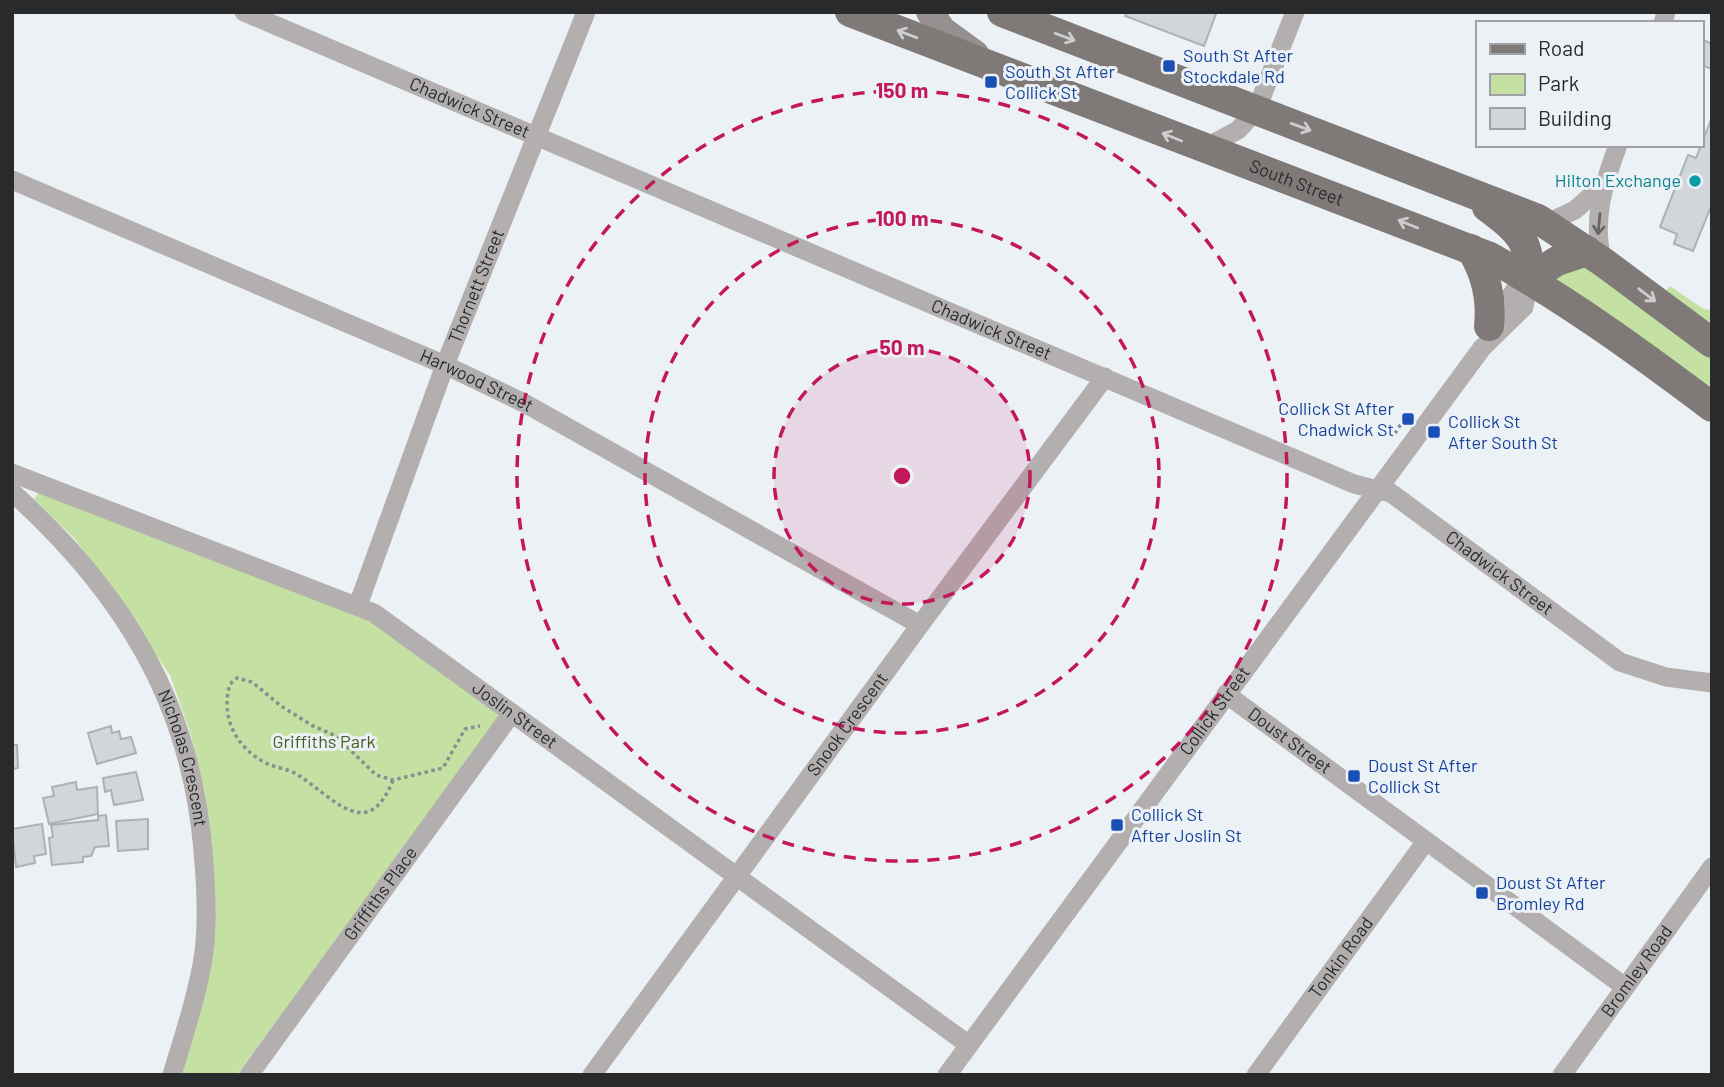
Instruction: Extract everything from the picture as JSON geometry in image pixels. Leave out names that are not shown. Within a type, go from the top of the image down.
[{"type":"main road","points":[[1002,12],[1462,188],[1546,223],[1712,343]]},
{"type":"main road","name":"South Street","points":[[859,13],[1203,149],[1471,249],[1529,279],[1619,337],[1712,407]]},
{"type":"main road","points":[[1462,188],[1514,227],[1525,242],[1530,256],[1529,279]]},
{"type":"main road","points":[[1471,249],[1486,281],[1491,309],[1485,337]]},
{"type":"main road","points":[[1529,279],[1557,261],[1595,256]]},
{"type":"street","name":"Chadwick Street","points":[[244,12],[1375,492],[1391,493],[1620,662],[1666,677],[1712,683]]},
{"type":"street","name":"Thornett Street","points":[[358,605],[445,365],[586,12]]},
{"type":"street","points":[[930,12],[952,39],[994,67]]},
{"type":"street","points":[[1203,149],[1238,130],[1256,111],[1295,12]]},
{"type":"street","points":[[1595,256],[1603,185],[1617,147]]},
{"type":"street","name":"Harwood Street","points":[[12,180],[445,365],[526,404],[920,625]]},
{"type":"street","points":[[1546,223],[1575,210],[1603,185]]},
{"type":"street","name":"Collick Street","points":[[947,1075],[1375,492],[1485,337],[1515,290],[1529,279]]},
{"type":"street","name":"Snook Crescent","points":[[592,1075],[920,625],[1105,377]]},
{"type":"street","name":"Joslin Street","points":[[12,472],[358,605],[387,621],[968,1045]]},
{"type":"street","name":"Nicholas Crescent","points":[[12,492],[71,548],[144,649],[161,682],[198,797],[204,870],[204,948],[195,1000],[172,1075]]},
{"type":"street","name":"Doust Street","points":[[1226,694],[1625,986]]},
{"type":"street","name":"Griffiths Place","points":[[249,1075],[512,713]]},
{"type":"street","name":"Tonkin Road","points":[[1256,1075],[1426,841]]},
{"type":"street","name":"Bromley Road","points":[[1562,1075],[1712,867]]},
{"type":"path","points":[[1382,425],[1395,433],[1405,418]]},
{"type":"path","points":[[393,780],[382,804],[369,812],[355,813],[339,806],[296,774],[268,764],[239,741],[226,711],[230,684],[237,678],[252,682],[281,706],[313,726],[336,736],[376,775],[393,780],[443,768],[465,729],[486,726],[498,732]]},
{"type":"green space","points":[[1580,263],[1712,356],[1712,395],[1551,282]]},
{"type":"green space","points":[[1670,286],[1702,308],[1712,311],[1710,325],[1666,291]]},
{"type":"green space","name":"Griffiths Park","points":[[41,489],[386,627],[502,714],[237,1075],[179,1075],[214,870],[205,792],[190,732],[170,675],[75,539],[34,499]]},
{"type":"building","points":[[1127,12],[1216,14],[1204,46],[1125,16]]},
{"type":"building","points":[[1703,40],[1712,44],[1712,69],[1703,66]]},
{"type":"building","name":"Hilton Exchange","points":[[1712,117],[1712,204],[1693,251],[1674,244],[1677,234],[1660,227],[1688,155],[1696,158],[1700,147],[1703,147]]},
{"type":"building","points":[[111,726],[112,733],[119,731],[121,739],[131,737],[136,753],[97,764],[88,733]]},
{"type":"building","points":[[12,745],[17,745],[18,768],[12,769]]},
{"type":"building","points":[[136,772],[143,800],[114,805],[111,790],[105,792],[103,778]]},
{"type":"building","points":[[76,782],[77,790],[97,787],[98,814],[49,824],[43,798],[54,796],[52,787]]},
{"type":"building","points":[[106,815],[109,846],[95,847],[91,856],[83,857],[83,862],[52,865],[49,838],[53,837],[51,825],[98,820],[98,816]]},
{"type":"building","points":[[148,819],[148,849],[118,851],[116,821]]},
{"type":"building","points":[[42,824],[46,854],[34,856],[35,863],[16,867],[12,829]]},
{"type":"place","name":"South St After Stockdale Rd","points":[[1169,66]]},
{"type":"place","name":"South St After Collick St","points":[[991,82]]},
{"type":"place","name":"Hilton Exchange","points":[[1695,181]]},
{"type":"place","name":"Collick St After Chadwick St","points":[[1408,419]]},
{"type":"place","name":"Collick St After South St","points":[[1434,432]]},
{"type":"place","name":"Doust St After Collick St","points":[[1354,776]]},
{"type":"place","name":"Collick St After Joslin St","points":[[1117,825]]},
{"type":"place","name":"Doust St After Bromley Rd","points":[[1482,893]]}]
